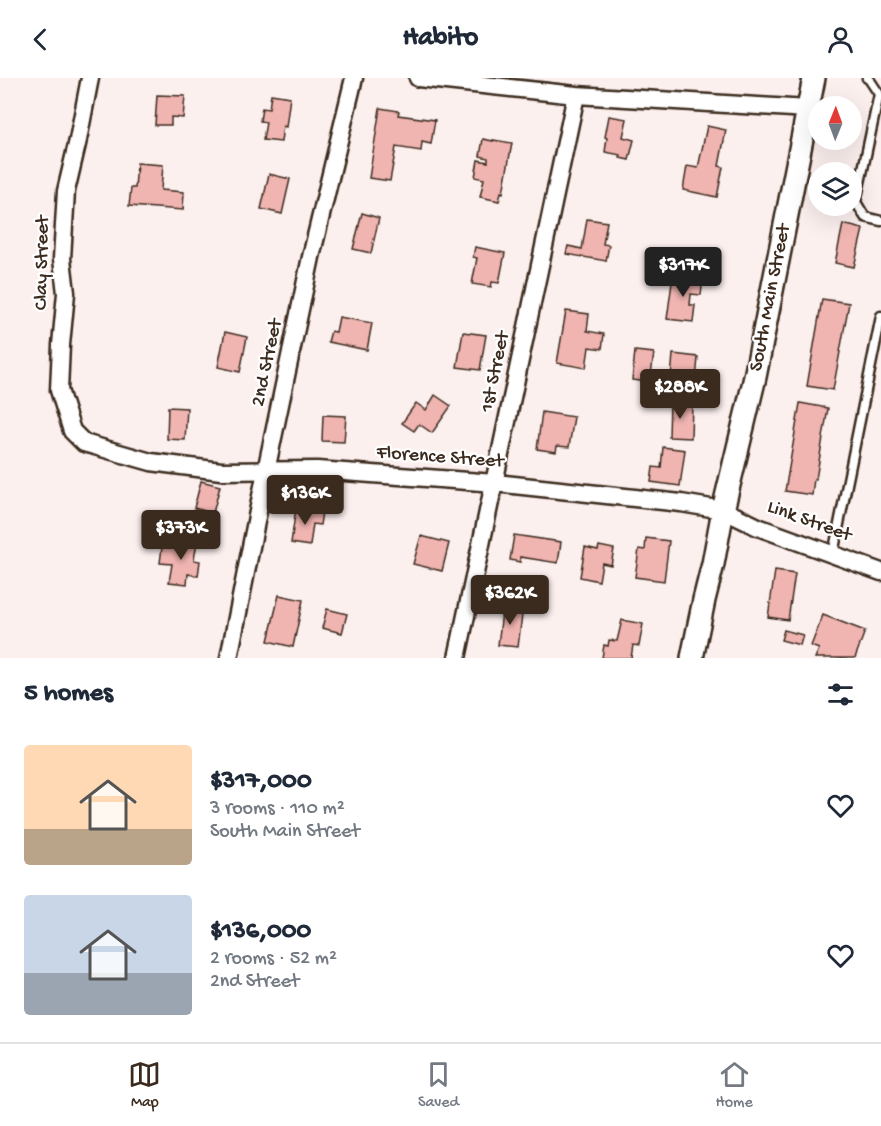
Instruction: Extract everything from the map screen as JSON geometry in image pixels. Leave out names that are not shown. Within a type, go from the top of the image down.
[{"type":"street","name":"Clay Street","points":[[84,443],[72,431],[59,390],[66,293],[62,259],[66,191],[90,78]]},
{"type":"street","name":"2nd Street","points":[[229,658],[312,257],[354,78]]},
{"type":"street","points":[[418,78],[576,95],[808,109]]},
{"type":"street","name":"South Main Street","points":[[811,96],[814,78]]},
{"type":"street","name":"1st Street","points":[[457,658],[576,95]]},
{"type":"street","name":"South Main Street","points":[[692,658],[723,510],[755,377],[808,109]]},
{"type":"street","name":"Florence Street","points":[[84,443],[151,462],[221,471],[316,470],[495,483],[681,503],[723,510]]},
{"type":"street","name":"Link Street","points":[[723,510],[758,527],[881,572]]},
{"type":"lane","points":[[867,78],[879,94],[856,202],[865,217],[881,221]]},
{"type":"lane","points":[[833,554],[881,316]]},
{"type":"building","points":[[271,94],[290,97],[286,127],[283,126],[281,142],[263,140],[266,122],[260,121],[262,108],[269,109]]},
{"type":"building","points":[[157,95],[185,96],[183,118],[171,117],[171,125],[155,125]]},
{"type":"building","points":[[380,108],[399,111],[398,115],[435,120],[431,144],[422,142],[421,151],[396,147],[390,181],[369,178]]},
{"type":"building","points":[[609,116],[627,119],[623,137],[634,140],[629,160],[620,158],[621,155],[605,152]]},
{"type":"building","points":[[707,126],[726,130],[719,166],[723,167],[717,197],[683,190],[687,166],[698,168]]},
{"type":"building","points":[[483,139],[512,143],[503,193],[501,192],[499,201],[480,197],[484,179],[475,177],[478,160],[488,162],[488,158],[480,156]]},
{"type":"building","points":[[137,163],[163,165],[161,190],[184,192],[183,210],[129,206],[131,188],[135,188]]},
{"type":"building","points":[[269,174],[290,179],[282,214],[261,209]]},
{"type":"building","points":[[362,213],[379,218],[371,253],[353,249]]},
{"type":"building","points":[[587,219],[607,222],[603,244],[609,245],[606,261],[566,254],[568,246],[582,249]]},
{"type":"building","points":[[843,224],[863,229],[854,267],[835,263]]},
{"type":"building","points":[[475,247],[505,253],[499,283],[492,282],[491,287],[472,284],[477,258],[473,257]]},
{"type":"building","points":[[673,275],[703,279],[701,295],[691,294],[690,305],[695,305],[693,322],[667,319]]},
{"type":"building","points":[[822,299],[849,303],[833,390],[807,386]]},
{"type":"building","points":[[566,311],[589,314],[587,331],[604,334],[602,349],[589,347],[586,368],[557,363]]},
{"type":"building","points":[[339,317],[372,323],[367,350],[328,342],[331,331],[336,332]]},
{"type":"building","points":[[225,332],[247,337],[240,372],[218,367]]},
{"type":"building","points":[[463,332],[486,335],[480,370],[457,367]]},
{"type":"building","points":[[635,351],[654,353],[650,382],[632,380]]},
{"type":"building","points":[[673,354],[698,357],[695,393],[670,390]]},
{"type":"building","points":[[435,395],[451,406],[432,433],[419,424],[414,431],[402,423],[416,403],[426,410]]},
{"type":"building","points":[[670,402],[692,403],[691,438],[669,437]]},
{"type":"building","points":[[800,403],[828,408],[812,495],[785,491]]},
{"type":"building","points":[[168,407],[187,408],[185,440],[167,439]]},
{"type":"building","points":[[542,412],[574,417],[569,447],[557,446],[556,452],[537,449]]},
{"type":"building","points":[[323,415],[346,416],[344,442],[322,441]]},
{"type":"building","points":[[663,447],[685,450],[680,486],[651,482],[653,467],[661,468]]},
{"type":"building","points":[[201,481],[220,486],[213,513],[194,508]]},
{"type":"building","points":[[296,508],[322,512],[320,525],[313,524],[310,546],[291,543]]},
{"type":"building","points":[[514,535],[561,542],[558,563],[520,557],[520,562],[510,560]]},
{"type":"building","points":[[421,536],[449,543],[442,571],[413,564]]},
{"type":"building","points":[[646,538],[669,541],[664,581],[635,577],[639,549],[645,550]]},
{"type":"building","points":[[177,540],[197,542],[194,560],[200,561],[198,576],[188,574],[187,584],[169,582],[172,564],[160,563],[162,547],[176,548]]},
{"type":"building","points":[[599,546],[614,549],[611,565],[602,563],[599,581],[580,577],[585,547],[598,550]]},
{"type":"building","points":[[775,571],[795,574],[788,620],[768,617]]},
{"type":"building","points":[[279,595],[303,600],[293,647],[268,641]]},
{"type":"building","points":[[503,604],[523,607],[518,647],[498,645]]},
{"type":"building","points":[[327,609],[347,614],[342,633],[322,628]]},
{"type":"building","points":[[823,615],[865,631],[855,658],[815,658],[819,649],[811,646]]},
{"type":"building","points":[[622,620],[643,624],[639,646],[633,645],[631,658],[602,658],[604,645],[608,646],[609,640],[617,641]]},
{"type":"building","points":[[784,630],[803,635],[800,645],[781,640]]}]
